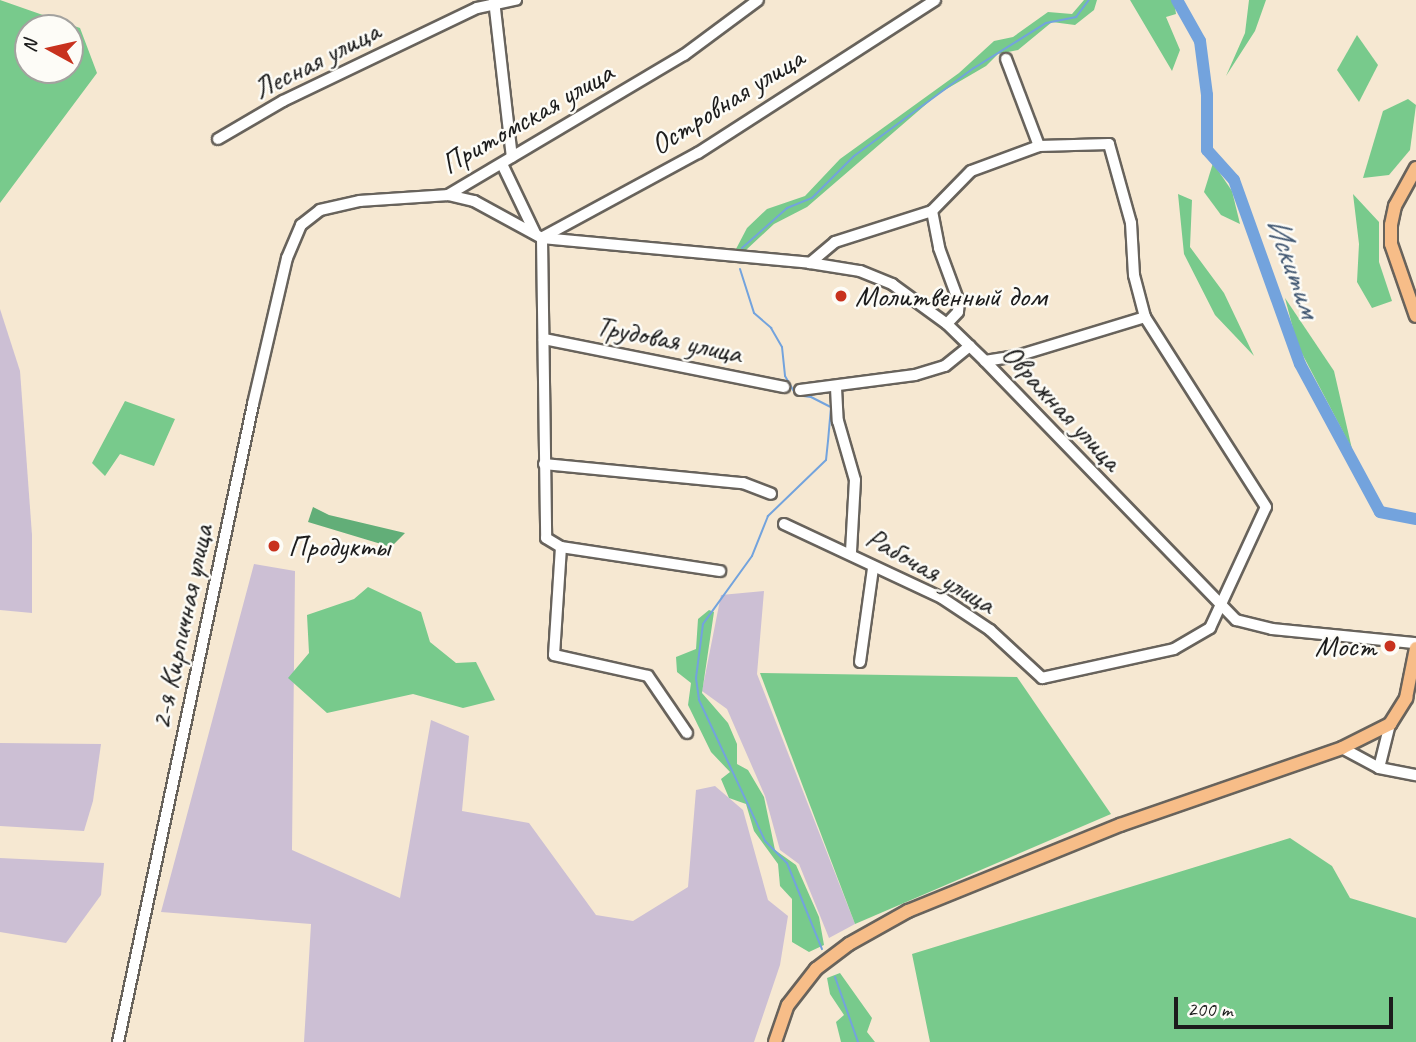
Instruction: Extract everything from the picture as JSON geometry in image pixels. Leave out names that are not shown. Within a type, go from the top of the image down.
[{"type":"main road","points":[[1416,167],[1395,206],[1391,244],[1416,316]]},
{"type":"main road","points":[[775,1042],[788,1005],[816,969],[849,944],[908,911],[1120,825],[1342,748],[1390,724],[1406,698],[1416,648]]},
{"type":"street","name":"Лесная улица","points":[[218,139],[283,101],[476,4],[516,0]]},
{"type":"street","name":"Притомская улица","points":[[301,225],[320,210],[360,201],[448,195],[684,55],[758,0]]},
{"type":"street","name":"Островная улица","points":[[539,236],[698,153],[935,0]]},
{"type":"street","points":[[494,4],[512,158]]},
{"type":"street","points":[[1006,59],[1039,146]]},
{"type":"street","points":[[810,263],[835,242],[932,211],[971,171],[1039,146],[1109,144],[1131,223],[1134,275],[1145,317],[1266,507],[1221,607]]},
{"type":"street","points":[[502,164],[539,236],[544,340],[546,538],[561,547],[720,571]]},
{"type":"street","name":"Овражная улица","points":[[448,195],[474,201],[539,236],[810,263],[860,271],[892,284],[947,324],[985,360],[1221,607],[1252,626],[1416,643]]},
{"type":"street","points":[[932,211],[939,248],[959,302],[958,312],[947,324]]},
{"type":"street","name":"2-я Кирпичная улица","points":[[118,1042],[253,404],[288,258],[301,225]]},
{"type":"street","points":[[985,360],[1017,356],[1145,317]]},
{"type":"street","name":"Трудовая улица","points":[[544,340],[784,387]]},
{"type":"street","points":[[800,390],[836,388],[945,366],[970,346]]},
{"type":"street","points":[[836,388],[838,421],[856,480],[851,552]]},
{"type":"street","points":[[544,464],[743,483],[771,494]]},
{"type":"street","name":"Рабочая улица","points":[[784,524],[851,552],[873,568],[942,598],[990,630],[1042,678],[1174,649],[1210,628],[1221,607]]},
{"type":"street","points":[[561,547],[554,655],[648,677],[687,733]]},
{"type":"street","points":[[860,662],[873,568]]},
{"type":"street","points":[[1379,768],[1390,724]]},
{"type":"street","points":[[1342,748],[1379,768],[1416,775]]},
{"type":"shaded area","points":[[0,309],[20,371],[32,535],[32,613],[0,610]]},
{"type":"shaded area","points":[[254,564],[295,571],[292,850],[400,898],[431,720],[469,736],[462,811],[529,823],[596,915],[633,921],[688,887],[696,790],[715,786],[743,810],[768,900],[788,916],[780,965],[754,1042],[304,1042],[311,924],[161,912]]},
{"type":"shaded area","points":[[764,591],[757,674],[855,924],[829,938],[799,864],[780,850],[765,796],[727,709],[702,691],[721,595]]},
{"type":"shaded area","points":[[0,743],[101,744],[93,801],[84,831],[0,826]]},
{"type":"shaded area","points":[[0,858],[104,863],[101,895],[66,943],[0,932]]},
{"type":"green space","points":[[0,0],[40,14],[14,14],[14,84],[84,84],[84,39],[97,73],[0,203]]},
{"type":"green space","points":[[1084,0],[1097,0],[1094,10],[1075,25],[1052,22],[1018,50],[998,54],[986,66],[938,94],[807,207],[774,224],[746,250],[736,249],[747,228],[767,209],[805,196],[840,159],[959,73],[994,41],[1013,37],[1048,12],[1072,14]]},
{"type":"green space","points":[[1130,0],[1174,0],[1176,14],[1166,17],[1180,50],[1172,71]]},
{"type":"green space","points":[[1249,0],[1266,0],[1255,31],[1226,76],[1245,33]]},
{"type":"green space","points":[[1357,35],[1378,65],[1359,102],[1337,70]]},
{"type":"green space","points":[[1408,99],[1416,105],[1410,150],[1389,175],[1363,178],[1383,111]]},
{"type":"green space","points":[[1213,163],[1232,191],[1240,224],[1221,215],[1204,192]]},
{"type":"green space","points":[[1178,194],[1192,200],[1190,247],[1224,293],[1254,356],[1215,315],[1184,254]]},
{"type":"green space","points":[[1353,194],[1379,222],[1379,262],[1392,301],[1372,308],[1357,282],[1359,244]]},
{"type":"green space","points":[[1285,298],[1334,371],[1352,449],[1297,344]]},
{"type":"green space","points":[[125,401],[175,419],[154,466],[120,454],[105,476],[92,463]]},
{"type":"green space","points":[[313,507],[329,515],[405,533],[391,547],[308,522]]},
{"type":"green space","points":[[368,587],[421,612],[430,642],[456,663],[476,662],[495,700],[463,708],[413,694],[327,713],[288,678],[309,653],[307,615],[354,599]]},
{"type":"green space","points":[[709,610],[714,612],[702,693],[728,723],[737,744],[737,764],[748,770],[764,797],[775,850],[796,865],[819,917],[824,945],[809,952],[792,942],[792,899],[780,886],[778,864],[754,831],[746,804],[729,798],[721,779],[730,772],[711,752],[688,705],[691,683],[677,672],[676,657],[696,649],[698,619]]},
{"type":"green space","points":[[760,673],[1017,677],[1111,814],[855,924]]},
{"type":"green space","points":[[1290,838],[1332,866],[1350,898],[1416,918],[1416,1042],[930,1042],[912,954]]},
{"type":"green space","points":[[840,973],[872,1018],[867,1032],[875,1042],[841,1042],[836,1022],[844,1015],[830,994],[827,978]]},
{"type":"waterway","points":[[742,248],[787,208],[812,198],[854,156],[974,68],[1046,23],[1076,17],[1089,0]]},
{"type":"waterway","name":"Искитим","points":[[1177,0],[1200,41],[1207,95],[1207,150],[1234,180],[1300,364],[1380,512],[1416,519]]},
{"type":"waterway","points":[[740,269],[754,313],[771,328],[782,347],[785,376],[796,395],[811,397],[831,407],[826,460],[768,516],[752,556],[703,624],[696,678],[699,700],[765,841],[787,863],[822,949]]},
{"type":"waterway","points":[[835,977],[858,1042]]},
{"type":"place","name":"Молитвенный дом","points":[[841,296]]},
{"type":"place","name":"Продукты","points":[[274,546]]},
{"type":"place","name":"Мост","points":[[1390,646]]}]
